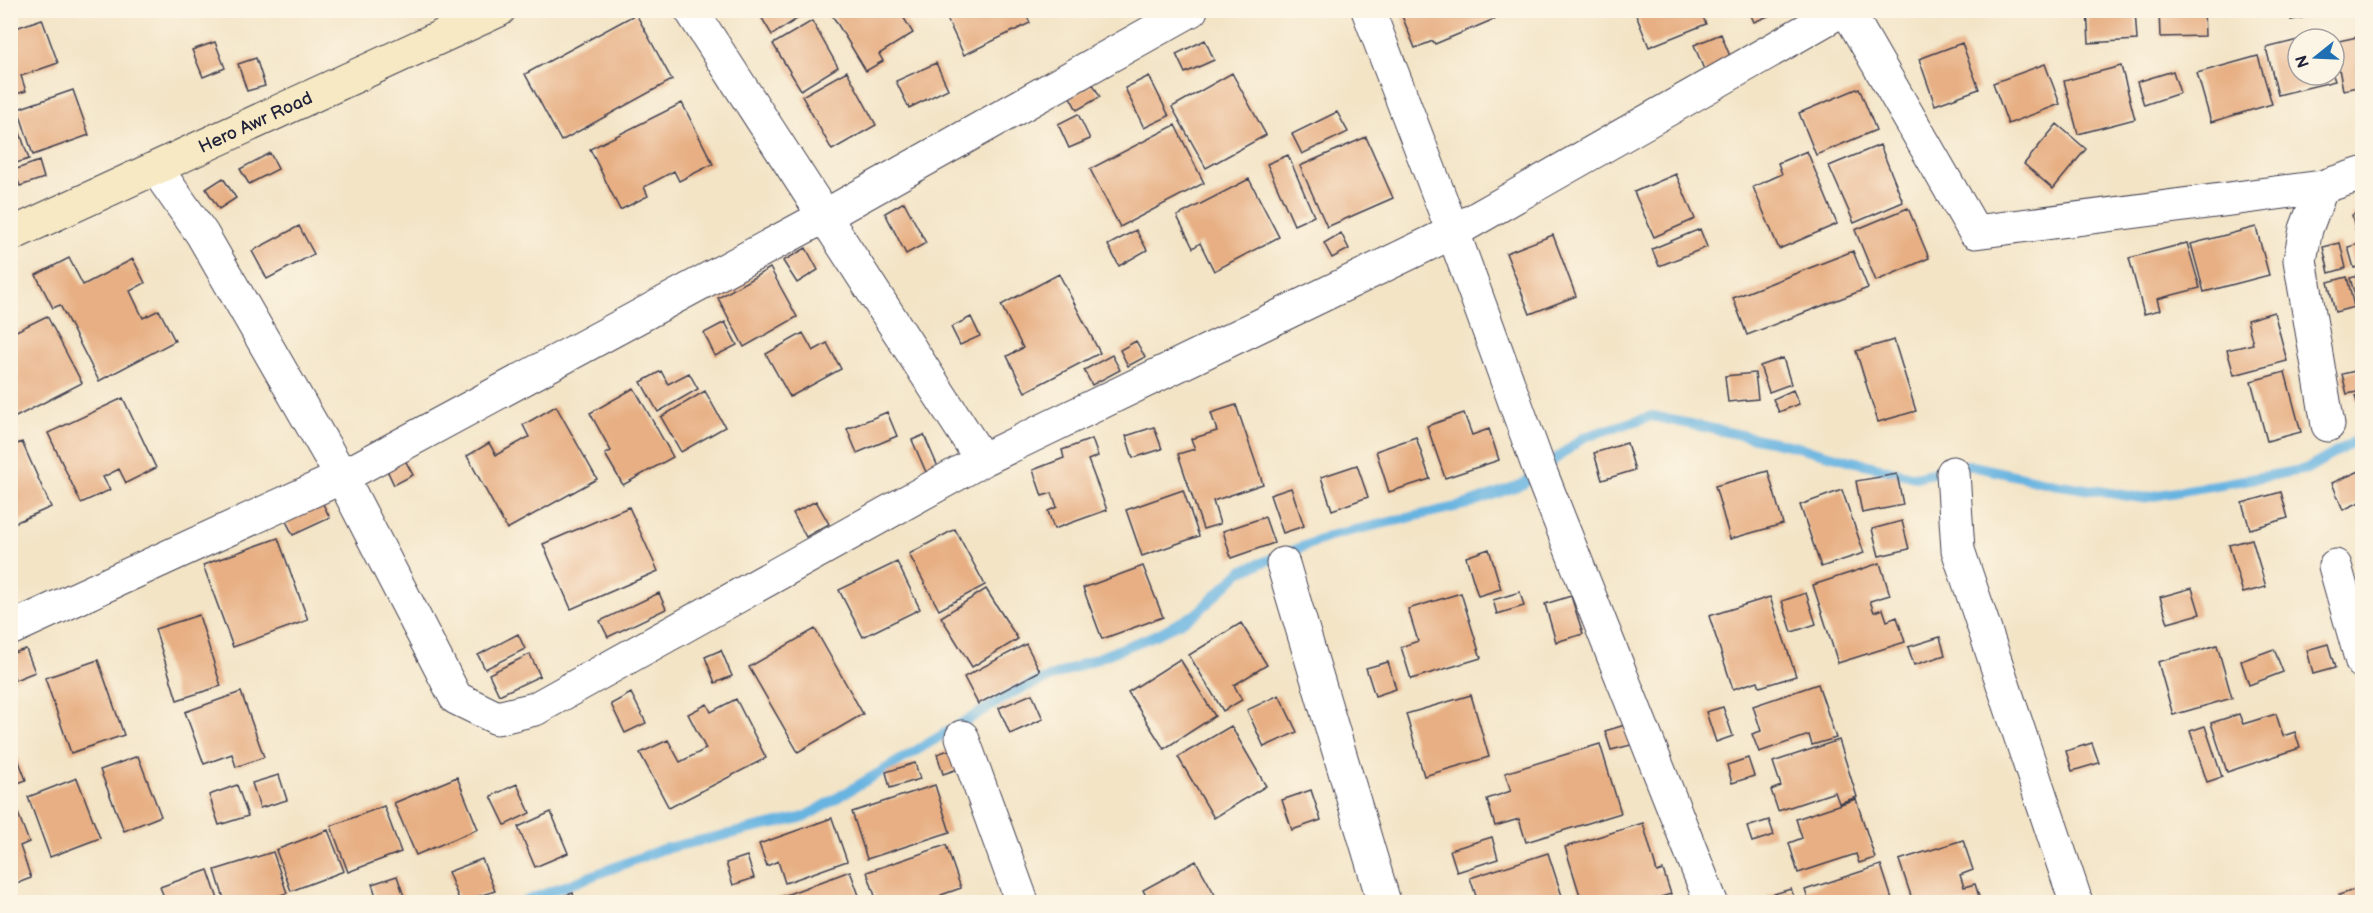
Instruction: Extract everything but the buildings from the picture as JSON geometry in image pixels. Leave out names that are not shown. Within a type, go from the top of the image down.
[{"type":"main road","name":"Hero Awr Road","points":[[10,235],[158,170],[499,10]]},
{"type":"street","points":[[691,10],[982,460]]},
{"type":"street","points":[[10,629],[342,477],[823,217],[1191,10]]},
{"type":"street","points":[[1368,10],[1453,232],[1540,471],[1711,903]]},
{"type":"street","points":[[158,170],[202,234],[342,477],[456,698],[497,718],[535,709],[982,460],[1453,232],[1842,10]]},
{"type":"street","points":[[1847,10],[1975,232],[2322,187],[2362,174]]},
{"type":"street","points":[[2322,187],[2306,229],[2300,260],[2328,425]]},
{"type":"street","points":[[1953,473],[1958,550],[2076,903]]},
{"type":"street","points":[[1283,564],[1384,903]]},
{"type":"street","points":[[2335,566],[2362,662]]},
{"type":"street","points":[[962,737],[1022,903]]},
{"type":"waterway","points":[[523,902],[663,849],[805,817],[1016,691],[1158,634],[1196,614],[1241,571],[1333,535],[1464,505],[1523,484],[1584,437],[1652,416],[1798,447],[1915,477],[1968,465],[2054,484],[2142,498],[2307,469],[2362,437]]}]
